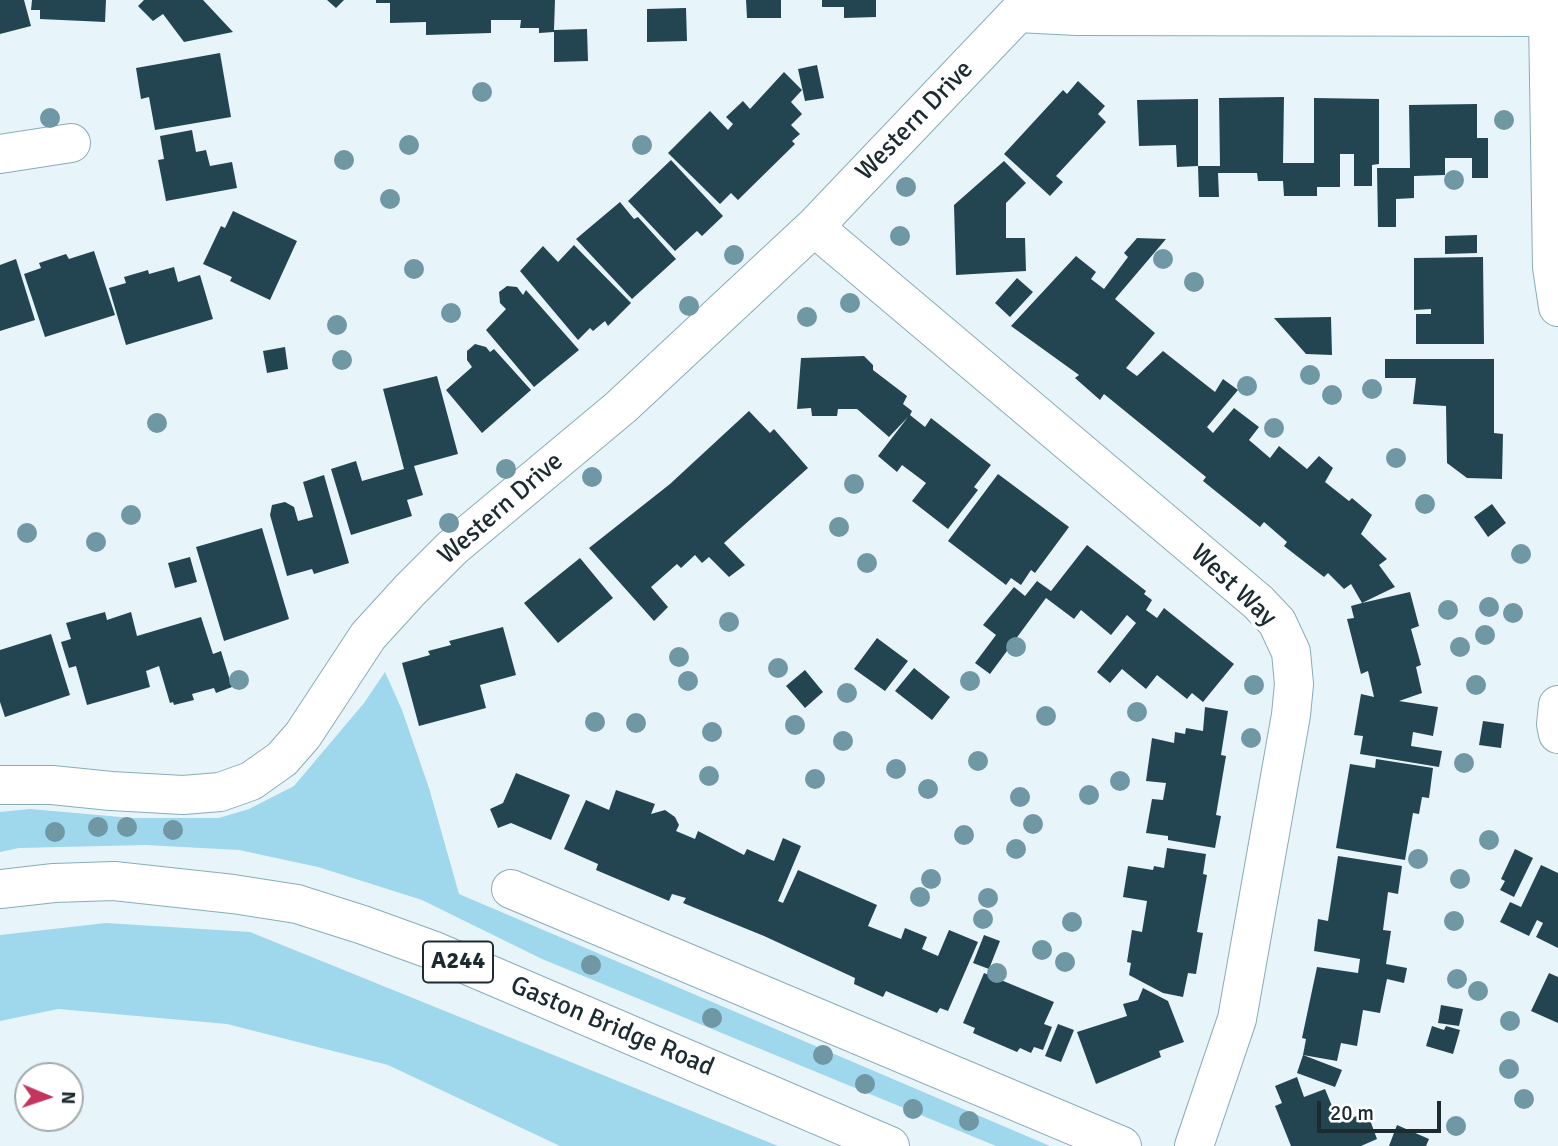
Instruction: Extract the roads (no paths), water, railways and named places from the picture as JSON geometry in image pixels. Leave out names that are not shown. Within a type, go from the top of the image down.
[{"type":"street","name":"Western Drive","points":[[0,785],[52,785],[183,795],[219,792],[251,781],[282,759],[303,736],[368,636],[410,590],[452,548],[621,407],[814,227],[1017,6],[1077,16],[1553,18]]},
{"type":"street","points":[[1553,18],[1552,267],[1558,307]]},
{"type":"street","points":[[0,154],[71,143]]},
{"type":"street","name":"West Way","points":[[814,227],[1258,603],[1277,622],[1291,652],[1294,684],[1291,715],[1237,1019],[1194,1146]]},
{"type":"street","points":[[1558,705],[1558,734]]},
{"type":"street","name":"Gaston Bridge Road","points":[[0,889],[54,883],[114,881],[297,904],[432,950],[890,1146]]},
{"type":"street","points":[[511,889],[1122,1146]]}]
